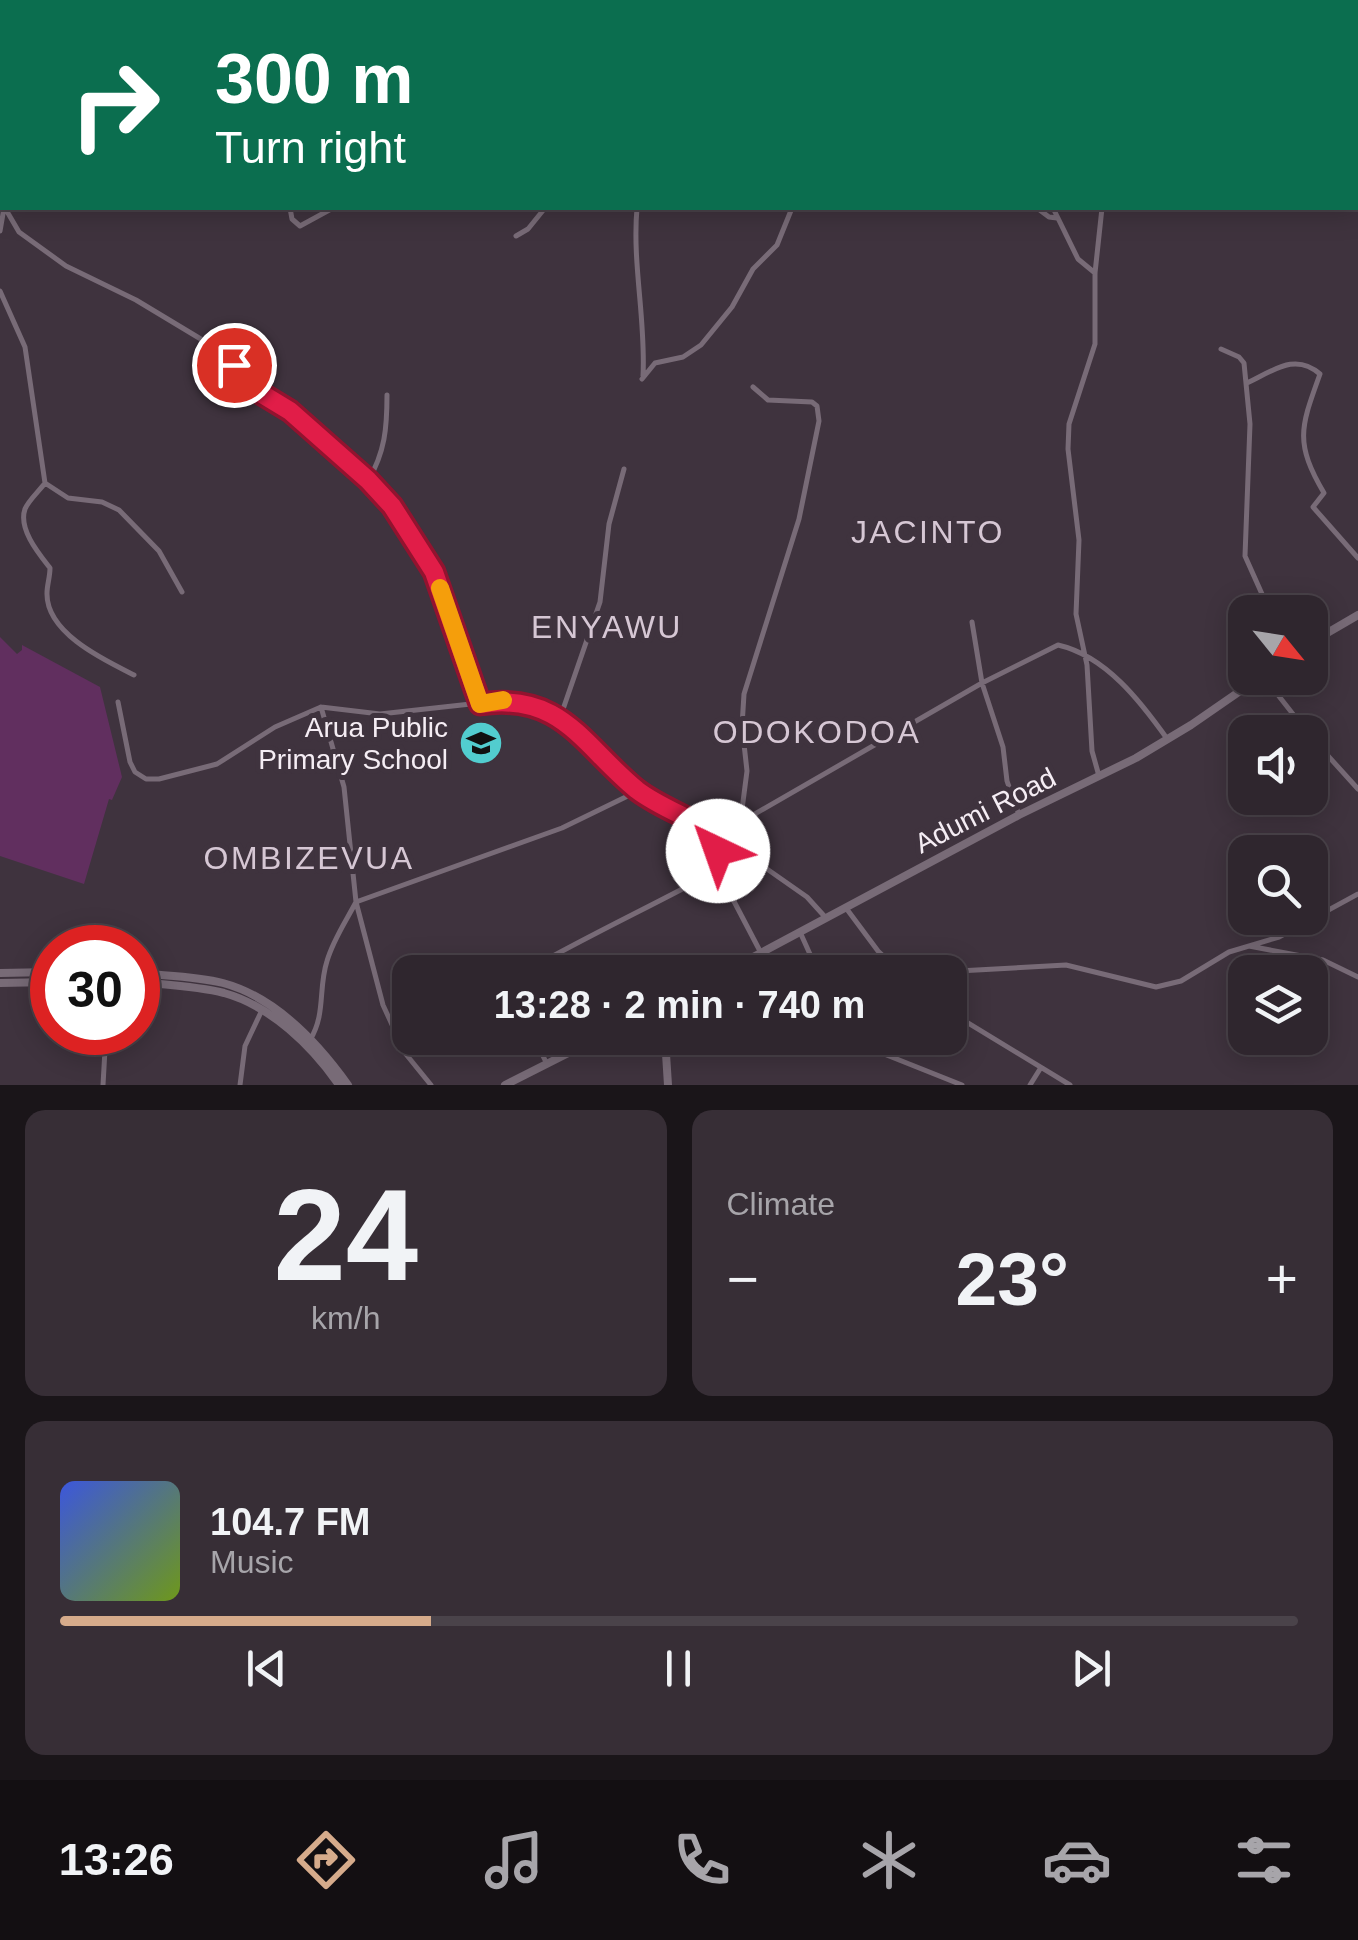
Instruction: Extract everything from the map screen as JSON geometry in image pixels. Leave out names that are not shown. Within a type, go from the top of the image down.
[{"type":"main road","points":[[1328,633],[1358,614]]},
{"type":"main road","name":"Adumi Road","points":[[757,955],[1168,740],[1234,695]]},
{"type":"main road","points":[[0,974],[30,973]]},
{"type":"main road","points":[[160,975],[207,980],[242,990],[294,1024],[339,1085]]},
{"type":"main road","points":[[0,983],[30,982]]},
{"type":"main road","points":[[160,985],[225,993],[262,1010],[332,1061],[348,1085]]},
{"type":"main road","points":[[505,1085],[561,1055]]},
{"type":"main road","points":[[666,1055],[668,1085]]},
{"type":"street","points":[[8,210],[19,232],[66,266],[136,300],[224,353],[252,377],[262,394],[290,411],[368,480],[392,506],[430,562],[480,704]]},
{"type":"street","points":[[290,210],[292,219],[300,226],[329,210]]},
{"type":"street","points":[[516,236],[528,229],[542,210]]},
{"type":"street","points":[[637,210],[635,269],[644,358],[642,379],[655,363],[683,357],[702,345],[732,308],[753,269],[777,245],[791,210]]},
{"type":"street","points":[[1040,210],[1057,218]]},
{"type":"street","points":[[1053,210],[1078,258],[1095,273]]},
{"type":"street","points":[[1099,776],[1092,751],[1084,655],[1076,614],[1078,540],[1069,437],[1078,391],[1095,344],[1095,273],[1102,210]]},
{"type":"street","points":[[0,291],[25,347],[45,483],[25,509],[25,525],[50,568],[47,595],[51,609],[73,640],[134,675]]},
{"type":"street","points":[[1221,349],[1241,358],[1248,384],[1245,556],[1262,595]]},
{"type":"street","points":[[1248,384],[1287,363],[1304,363],[1320,374],[1305,419],[1303,440],[1306,460],[1324,493],[1314,508],[1358,558]]},
{"type":"street","points":[[737,848],[747,771],[742,726],[744,694],[798,519],[820,421],[817,406],[812,402],[768,400],[753,387]]},
{"type":"street","points":[[368,480],[382,456],[386,439],[386,395]]},
{"type":"street","points":[[560,718],[600,602],[609,524],[624,469]]},
{"type":"street","points":[[45,483],[68,498],[102,502],[119,510],[159,551],[182,592]]},
{"type":"street","points":[[972,622],[982,683],[1003,746],[1007,781],[1020,815]]},
{"type":"street","points":[[740,822],[982,683],[1058,644],[1084,655],[1142,704],[1168,740]]},
{"type":"street","points":[[1278,695],[1293,715]]},
{"type":"street","points":[[118,702],[130,762],[140,776],[159,779],[217,764],[275,727],[322,707],[380,714],[508,700],[534,706],[560,718],[638,791],[737,848],[807,897],[826,918]]},
{"type":"street","points":[[322,707],[344,788],[356,902],[383,1006],[405,1053],[431,1085]]},
{"type":"street","points":[[1328,756],[1358,789]]},
{"type":"street","points":[[308,1043],[322,1017],[327,961],[356,902],[562,828],[638,791]]},
{"type":"street","points":[[712,832],[736,910],[761,953]]},
{"type":"street","points":[[554,955],[722,868]]},
{"type":"street","points":[[967,970],[1066,965],[1156,987],[1181,981],[1229,952],[1279,937],[1358,894]]},
{"type":"street","points":[[846,908],[881,955]]},
{"type":"street","points":[[800,932],[810,955]]},
{"type":"street","points":[[1246,946],[1323,960],[1358,976]]},
{"type":"street","points":[[240,1085],[245,1046],[262,1010]]},
{"type":"street","points":[[967,1023],[1070,1085]]},
{"type":"street","points":[[92,1085],[103,1085],[105,1055]]},
{"type":"street","points":[[542,1055],[546,1062]]},
{"type":"street","points":[[887,1055],[962,1085]]},
{"type":"street","points":[[1030,1085],[1040,1069]]},
{"type":"shaded area","points":[[0,637],[17,654],[22,645],[100,687],[122,777],[112,800],[109,799],[84,884],[0,856]]},
{"type":"slow traffic","points":[[440,588],[480,704],[503,700]]},
{"type":"place","name":"Arua Public Primary School","points":[[481,743]]},
{"type":"district","name":"JACINTO","points":[[928,532]]},
{"type":"district","name":"ENYAWU","points":[[607,627]]},
{"type":"district","name":"ODOKODOA","points":[[817,732]]},
{"type":"district","name":"OMBIZEVUA","points":[[309,858]]},
{"type":"route","points":[[234,365],[252,377],[262,394],[290,411],[368,480],[392,506],[430,562],[480,704],[508,700],[560,718],[638,791],[712,832],[718,851]]}]
